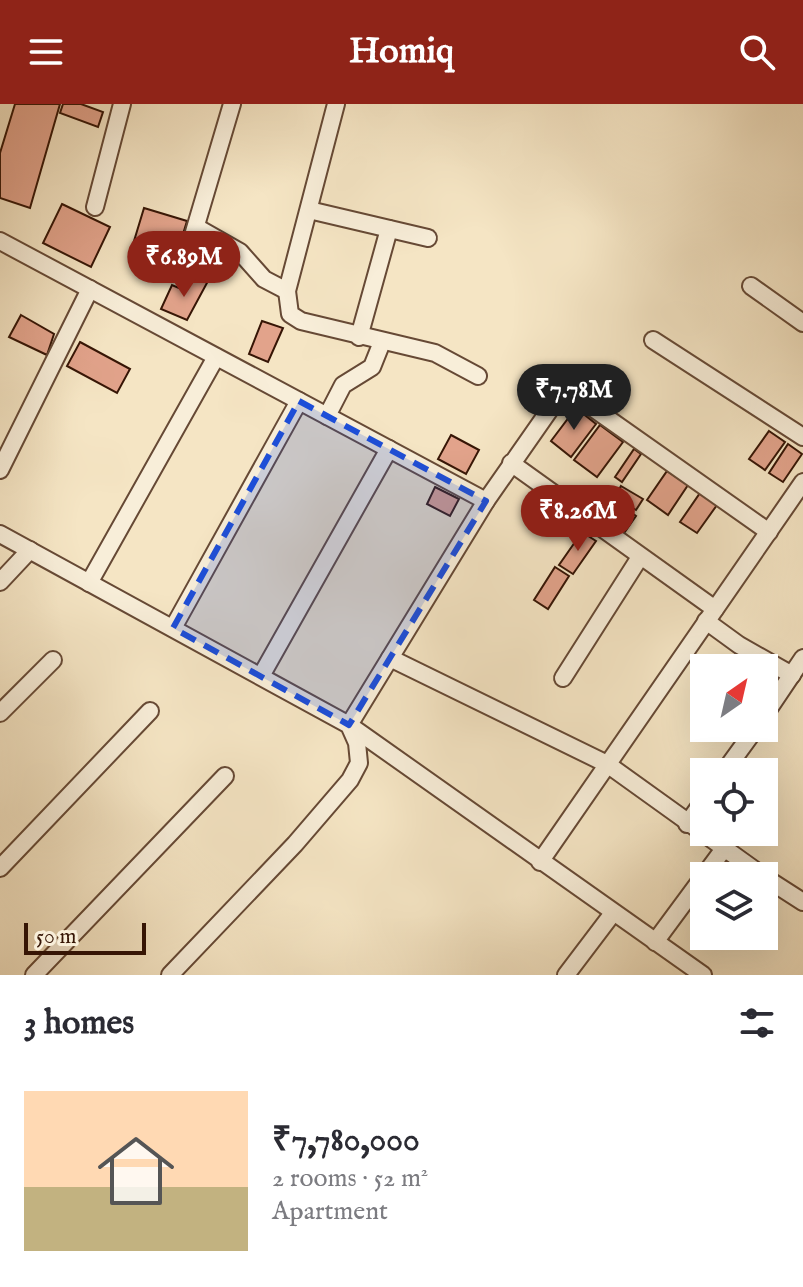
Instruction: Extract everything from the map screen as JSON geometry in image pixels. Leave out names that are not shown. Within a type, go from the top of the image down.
[{"type":"street","points":[[95,207],[122,104]]},
{"type":"street","points":[[232,104],[195,230],[240,252],[264,279],[287,291]]},
{"type":"street","points":[[336,104],[287,291],[290,314],[301,321],[359,337],[435,353],[478,376]]},
{"type":"street","points":[[309,210],[428,238]]},
{"type":"street","points":[[359,337],[389,229]]},
{"type":"street","points":[[0,241],[486,501]]},
{"type":"street","points":[[751,286],[803,323]]},
{"type":"street","points":[[0,470],[90,289]]},
{"type":"street","points":[[653,340],[803,437]]},
{"type":"street","points":[[327,416],[343,385],[372,367],[382,342]]},
{"type":"street","points":[[89,583],[216,357]]},
{"type":"street","points":[[349,725],[486,501],[560,395],[566,392],[769,532]]},
{"type":"street","points":[[173,628],[299,401]]},
{"type":"street","points":[[261,676],[389,449]]},
{"type":"street","points":[[511,463],[640,557],[711,615],[739,645],[792,675]]},
{"type":"street","points":[[540,862],[801,490]]},
{"type":"street","points":[[0,534],[349,725],[703,975]]},
{"type":"street","points":[[0,582],[30,550]]},
{"type":"street","points":[[563,678],[640,557]]},
{"type":"street","points":[[390,658],[607,764],[742,862]]},
{"type":"street","points":[[778,696],[803,658]]},
{"type":"street","points":[[0,713],[53,660]]},
{"type":"street","points":[[0,868],[150,711]]},
{"type":"street","points":[[170,975],[295,844],[350,780],[359,763],[357,743],[349,725]]},
{"type":"street","points":[[34,975],[225,776]]},
{"type":"street","points":[[687,824],[690,820]]},
{"type":"street","points":[[655,942],[723,850]]},
{"type":"street","points":[[778,885],[803,902]]},
{"type":"street","points":[[566,975],[613,913]]},
{"type":"highlighted area","points":[[299,401],[486,501],[349,725],[173,628]]},
{"type":"building","points":[[15,104],[60,104],[30,208],[0,198],[0,153]]},
{"type":"building","points":[[63,104],[81,104],[103,112],[98,127],[60,113]]},
{"type":"building","points":[[62,204],[110,227],[91,267],[43,243]]},
{"type":"building","points":[[144,208],[187,221],[177,254],[134,241]]},
{"type":"building","points":[[196,276],[208,281],[187,320],[161,309],[172,285],[186,291]]},
{"type":"building","points":[[21,315],[54,334],[47,355],[9,337]]},
{"type":"building","points":[[262,321],[283,328],[268,362],[249,354]]},
{"type":"building","points":[[80,342],[130,369],[117,393],[67,366]]},
{"type":"building","points":[[576,408],[596,424],[571,457],[551,441]]},
{"type":"building","points":[[600,425],[623,442],[597,477],[574,460]]},
{"type":"building","points":[[769,431],[785,442],[765,470],[749,459]]},
{"type":"building","points":[[451,435],[479,450],[466,474],[438,459]]},
{"type":"building","points":[[788,444],[802,454],[783,482],[769,473]]},
{"type":"building","points":[[634,449],[641,454],[622,482],[615,477]]},
{"type":"building","points":[[667,471],[688,485],[668,515],[647,500]]},
{"type":"building","points":[[621,486],[643,499],[636,510],[615,497]]},
{"type":"building","points":[[435,487],[459,499],[450,516],[427,504]]},
{"type":"building","points":[[700,493],[717,505],[697,533],[680,522]]},
{"type":"building","points":[[614,500],[636,516],[624,533],[602,517]]},
{"type":"building","points":[[582,532],[596,541],[573,574],[559,565]]},
{"type":"building","points":[[555,567],[569,576],[548,609],[534,600]]}]
